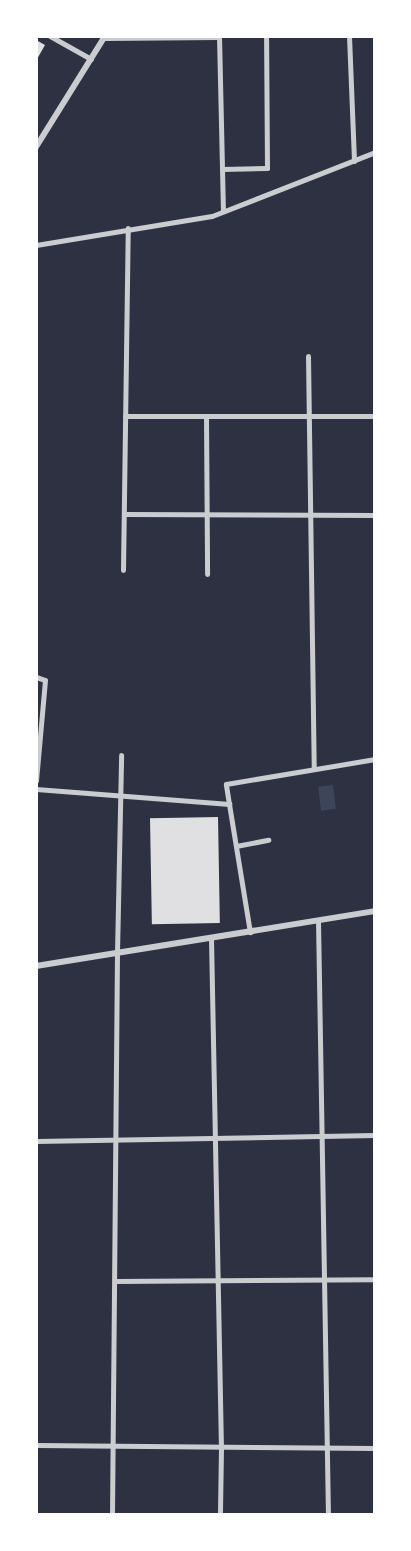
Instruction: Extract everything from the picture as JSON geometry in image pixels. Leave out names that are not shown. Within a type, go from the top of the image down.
[{"type":"street","points":[[50,36],[91,59]]},
{"type":"street","points":[[222,169],[267,168],[266,36]]},
{"type":"street","points":[[350,36],[354,161]]},
{"type":"street","points":[[36,147],[105,37],[219,37],[223,211]]},
{"type":"street","points":[[36,245],[128,228],[212,216],[375,152]]},
{"type":"street","points":[[123,570],[128,228]]},
{"type":"street","points":[[308,356],[314,769]]},
{"type":"street","points":[[125,416],[375,416]]},
{"type":"street","points":[[206,416],[207,574]]},
{"type":"street","points":[[124,514],[375,515]]},
{"type":"street","points":[[36,678],[45,680],[36,780]]},
{"type":"street","points":[[112,1515],[117,953],[121,755]]},
{"type":"street","points":[[250,932],[226,784],[375,759]]},
{"type":"street","points":[[36,789],[229,804]]},
{"type":"street","points":[[236,846],[268,840]]},
{"type":"street","points":[[36,966],[375,911]]},
{"type":"street","points":[[318,920],[328,1515]]},
{"type":"street","points":[[211,938],[221,1448],[220,1515]]},
{"type":"street","points":[[36,1141],[375,1135]]},
{"type":"street","points":[[115,1281],[375,1279]]},
{"type":"street","points":[[36,1445],[375,1448]]},
{"type":"shaded area","points":[[333,785],[336,809],[321,811],[318,787]]},
{"type":"building","points":[[36,40],[45,45],[36,61]]},
{"type":"building","points":[[218,817],[220,923],[152,924],[150,818]]}]
